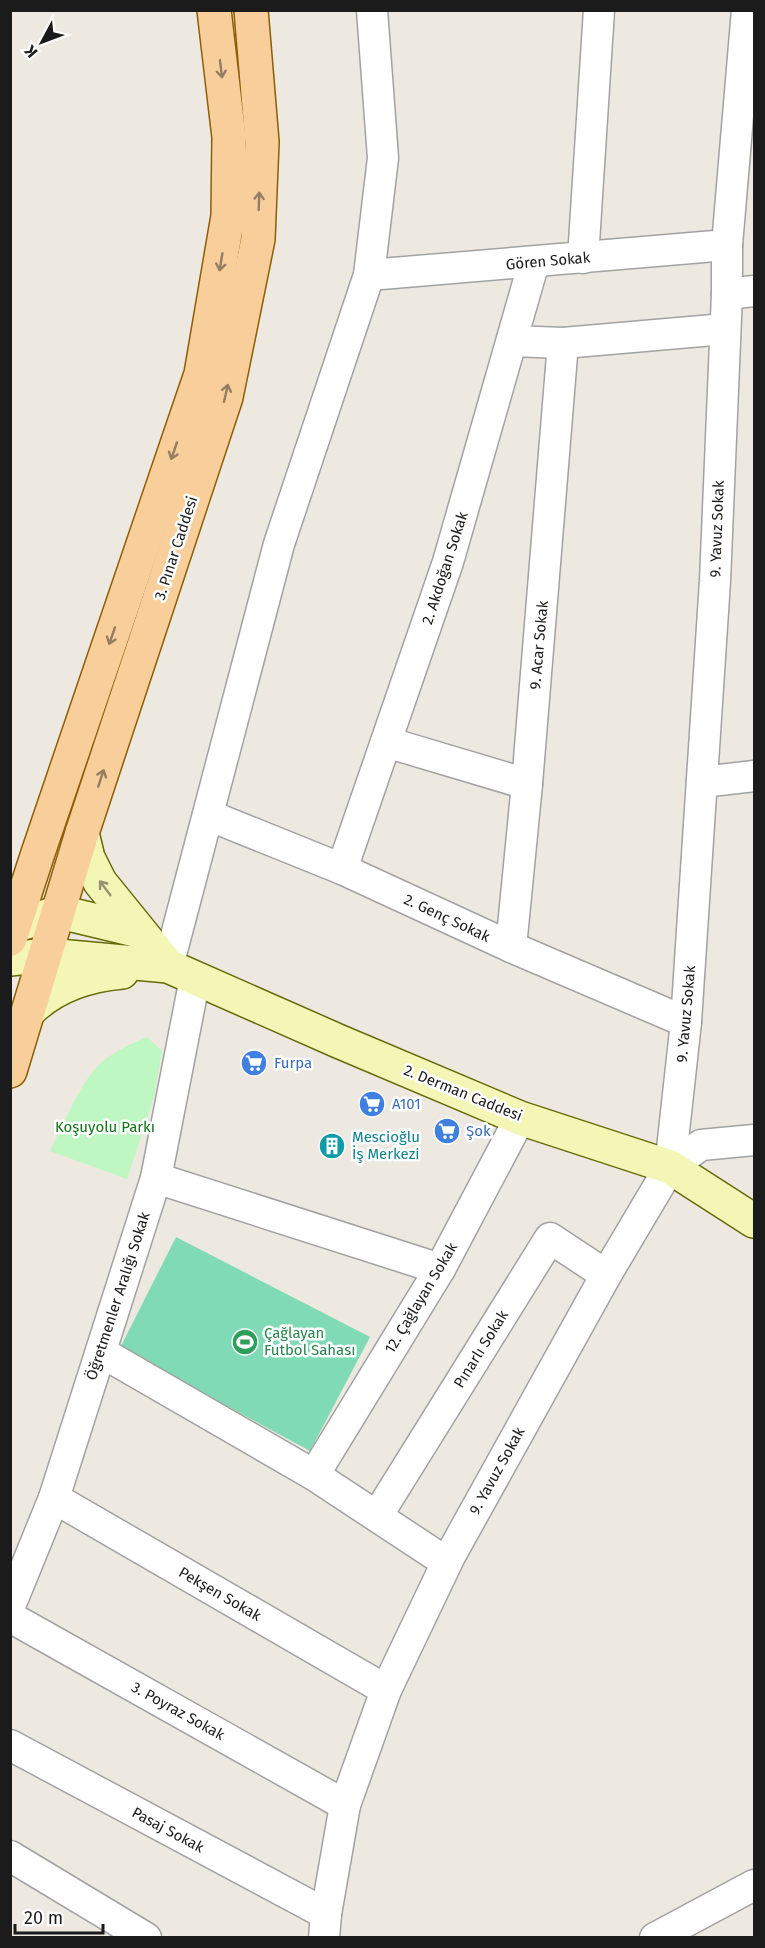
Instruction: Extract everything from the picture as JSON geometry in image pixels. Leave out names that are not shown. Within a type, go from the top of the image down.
[{"type":"main road","points":[[12,931],[201,374],[228,216],[229,136],[214,10]]},
{"type":"main road","name":"3. Pınar Caddesi","points":[[10,1071],[31,1010],[82,833],[226,397],[258,238],[261,142],[251,10]]},
{"type":"main road","points":[[82,833],[88,858],[100,882],[139,932],[182,972]]},
{"type":"main road","points":[[12,931],[60,912],[139,932]]},
{"type":"main road","points":[[10,959],[47,955],[182,972]]},
{"type":"main road","points":[[31,1010],[43,998],[68,984],[104,974],[182,972]]},
{"type":"main road","name":"2. Derman Caddesi","points":[[182,972],[520,1118],[670,1167],[754,1221]]},
{"type":"street","name":"Öğretmenler Aralığı Sokak","points":[[10,1606],[54,1498],[156,1178],[182,972],[208,815],[279,544],[369,275],[383,158],[372,10]]},
{"type":"street","points":[[583,258],[599,10]]},
{"type":"street","name":"9. Yavuz Sokak","points":[[325,1926],[345,1805],[386,1690],[446,1562],[606,1275],[670,1167],[686,1022],[702,782],[715,581],[725,329],[741,292],[727,245],[747,10]]},
{"type":"street","name":"Gören Sokak","points":[[369,275],[727,245]]},
{"type":"street","name":"2. Akdoğan Sokak","points":[[342,869],[448,562],[534,262]]},
{"type":"street","points":[[512,341],[563,344],[725,329]]},
{"type":"street","name":"9. Acar Sokak","points":[[511,947],[527,784],[563,344]]},
{"type":"street","points":[[386,742],[527,784]]},
{"type":"street","points":[[702,782],[754,776]]},
{"type":"street","name":"2. Genç Sokak","points":[[208,815],[342,869],[511,947],[686,1022]]},
{"type":"street","name":"12. Çağlayan Sokak","points":[[314,1475],[440,1269],[520,1118]]},
{"type":"street","points":[[670,1167],[701,1145],[754,1140]]},
{"type":"street","points":[[156,1178],[440,1269]]},
{"type":"street","name":"Pınarlı Sokak","points":[[377,1516],[550,1238],[606,1275]]},
{"type":"street","points":[[101,1352],[314,1475],[446,1562]]},
{"type":"street","name":"Pekşen Sokak","points":[[54,1498],[386,1690]]},
{"type":"street","name":"3. Poyraz Sokak","points":[[10,1617],[345,1805]]},
{"type":"street","name":"Pasaj Sokak","points":[[10,1745],[325,1926]]},
{"type":"street","points":[[10,1857],[146,1938]]},
{"type":"street","points":[[655,1938],[754,1885]]},
{"type":"green space","name":"Koşuyolu Parkı","points":[[147,1037],[162,1051],[154,1097],[127,1179],[50,1151],[80,1091],[95,1069],[112,1054]]},
{"type":"green space","name":"Çağlayan Futbol Sahası","points":[[176,1237],[370,1337],[310,1451],[120,1348]]},
{"type":"place","name":"Furpa","points":[[254,1063]]},
{"type":"place","name":"A101","points":[[372,1104]]},
{"type":"place","name":"Şok","points":[[447,1131]]},
{"type":"place","name":"Mescioğlu İş Merkezi","points":[[332,1146]]},
{"type":"place","name":"Çağlayan Futbol Sahası","points":[[245,1342]]}]
